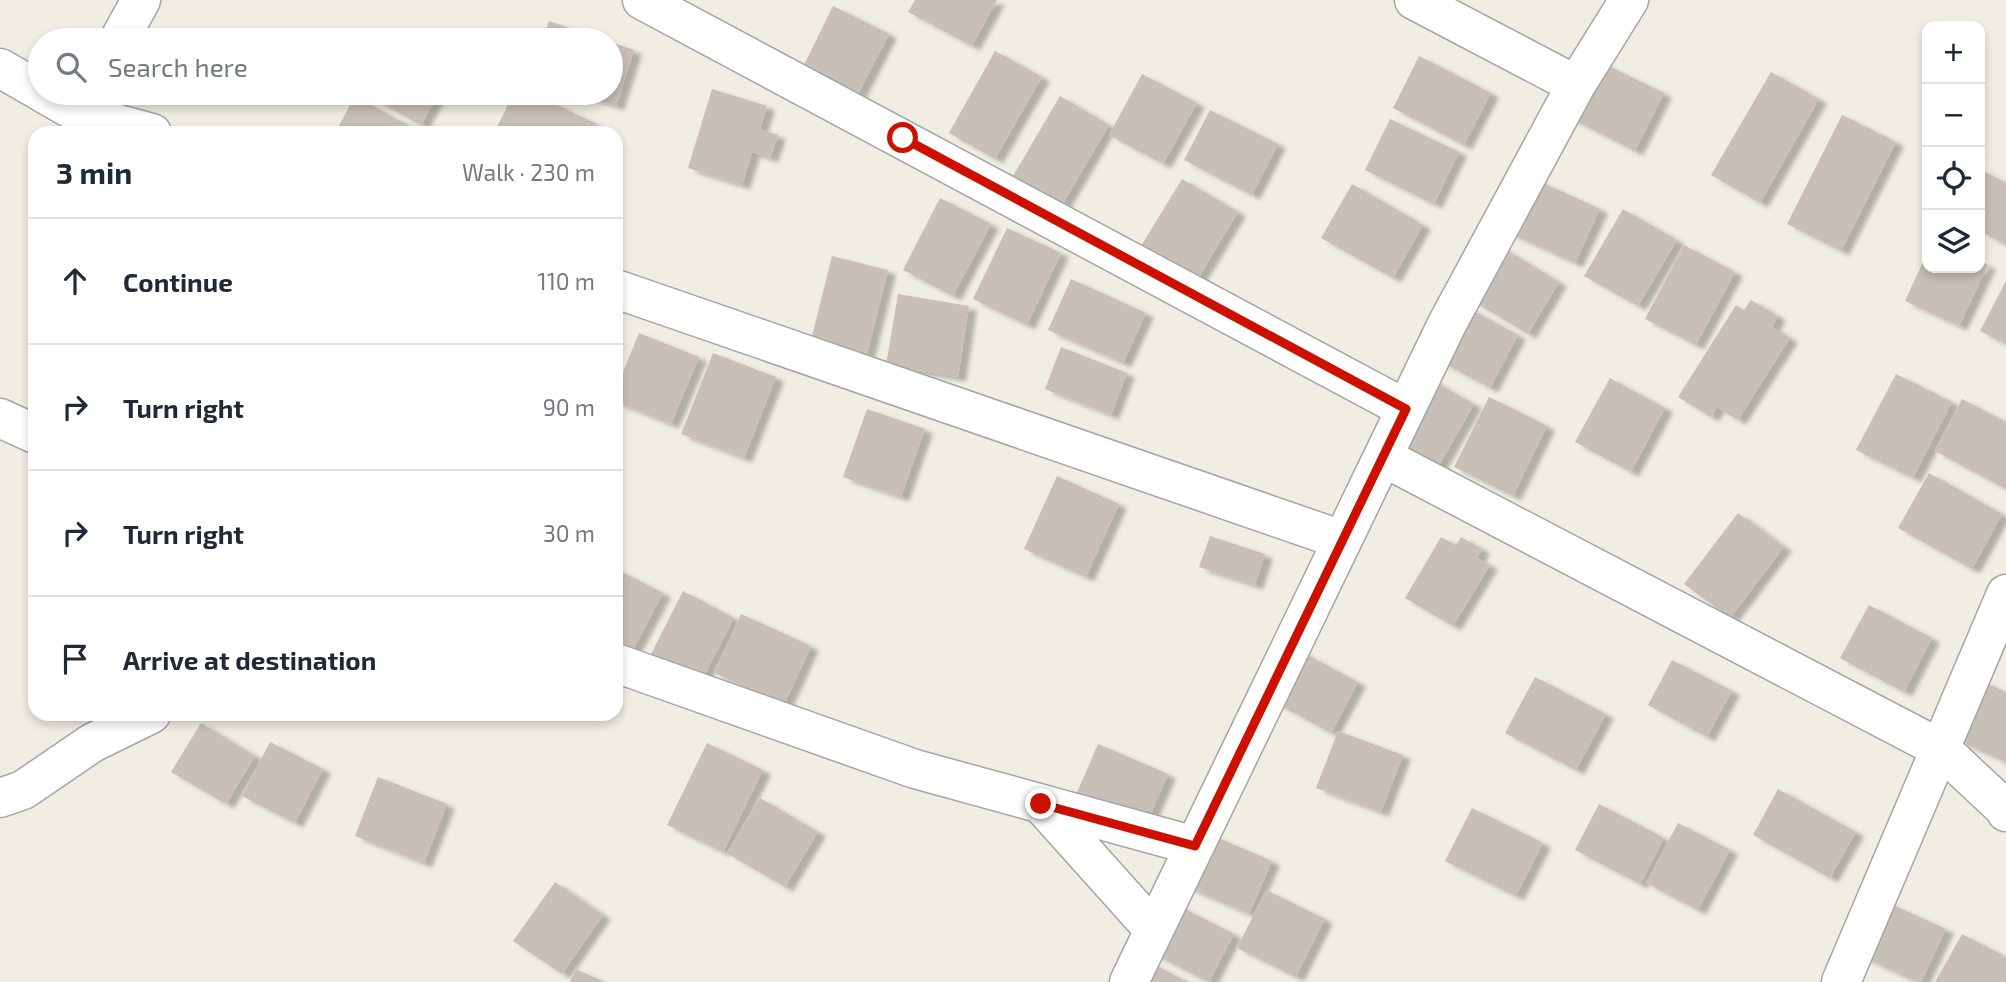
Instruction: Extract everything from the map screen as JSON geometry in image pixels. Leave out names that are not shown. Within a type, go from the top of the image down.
[{"type":"street","points":[[126,28],[142,0]]},
{"type":"street","points":[[642,0],[1406,409]]},
{"type":"street","points":[[1414,0],[1576,85]]},
{"type":"street","points":[[1129,982],[1447,324],[1576,85],[1629,0]]},
{"type":"street","points":[[0,68],[28,84]]},
{"type":"street","points":[[89,105],[136,126]]},
{"type":"street","points":[[623,291],[1342,540]]},
{"type":"street","points":[[0,418],[28,431]]},
{"type":"street","points":[[1383,457],[1941,749],[2006,812]]},
{"type":"street","points":[[1841,982],[2006,594]]},
{"type":"street","points":[[623,665],[915,769],[1195,846]]},
{"type":"street","points":[[0,798],[23,790],[92,743],[138,721]]},
{"type":"street","points":[[1041,804],[1154,930]]},
{"type":"building","points":[[915,0],[997,0],[972,46],[908,12]]},
{"type":"building","points":[[833,6],[889,34],[857,96],[802,69]]},
{"type":"building","points":[[549,21],[569,28],[547,28]]},
{"type":"building","points":[[623,46],[634,50],[623,84]]},
{"type":"building","points":[[995,51],[1042,77],[995,159],[949,133]]},
{"type":"building","points":[[1419,56],[1491,93],[1464,145],[1393,108]]},
{"type":"building","points":[[1596,60],[1664,93],[1635,151],[1568,117]]},
{"type":"building","points":[[1771,72],[1819,99],[1760,203],[1711,175]]},
{"type":"building","points":[[1142,74],[1197,103],[1163,164],[1109,135]]},
{"type":"building","points":[[712,89],[767,106],[760,129],[778,135],[770,158],[752,152],[742,185],[688,168]]},
{"type":"building","points":[[1060,96],[1109,125],[1062,205],[1013,176]]},
{"type":"building","points":[[350,105],[371,105],[409,126],[339,126]]},
{"type":"building","points":[[385,105],[432,105],[421,125]]},
{"type":"building","points":[[508,105],[557,105],[595,123],[594,126],[498,126]]},
{"type":"building","points":[[1210,110],[1278,144],[1252,195],[1184,160]]},
{"type":"building","points":[[1842,115],[1896,142],[1841,251],[1787,224]]},
{"type":"building","points":[[1390,119],[1459,152],[1434,204],[1365,170]]},
{"type":"building","points":[[1985,172],[2006,183],[2006,245],[1985,234]]},
{"type":"building","points":[[1528,176],[1600,209],[1575,263],[1503,230]]},
{"type":"building","points":[[1182,179],[1238,212],[1197,280],[1141,246]]},
{"type":"building","points":[[1352,184],[1423,225],[1393,278],[1321,238]]},
{"type":"building","points":[[940,198],[991,224],[953,296],[903,270]]},
{"type":"building","points":[[1623,209],[1677,240],[1638,306],[1584,276]]},
{"type":"building","points":[[1007,228],[1061,253],[1027,325],[973,299]]},
{"type":"building","points":[[1496,244],[1559,282],[1528,334],[1465,296]]},
{"type":"building","points":[[1684,245],[1735,272],[1696,345],[1645,319]]},
{"type":"building","points":[[832,256],[888,270],[867,354],[811,340]]},
{"type":"building","points":[[1922,264],[1922,273],[1984,273],[1959,326],[1905,301]]},
{"type":"building","points":[[1071,279],[1146,313],[1123,363],[1048,330]]},
{"type":"building","points":[[2006,281],[2006,344],[1980,331]]},
{"type":"building","points":[[898,294],[969,306],[958,377],[886,365]]},
{"type":"building","points":[[1450,298],[1518,335],[1490,388],[1421,351]]},
{"type":"building","points":[[1751,300],[1778,316],[1772,327],[1790,338],[1738,420],[1717,407],[1711,417],[1678,397],[1736,305],[1744,310]]},
{"type":"building","points":[[639,333],[699,357],[671,424],[623,405],[623,372]]},
{"type":"building","points":[[1061,347],[1127,373],[1111,415],[1045,389]]},
{"type":"building","points":[[713,353],[776,377],[744,458],[681,434]]},
{"type":"building","points":[[1896,374],[1952,402],[1913,478],[1856,450]]},
{"type":"building","points":[[1425,376],[1474,404],[1437,469],[1387,441]]},
{"type":"building","points":[[1610,378],[1665,408],[1631,472],[1575,442]]},
{"type":"building","points":[[1489,397],[1547,426],[1513,496],[1454,467]]},
{"type":"building","points":[[1962,399],[2006,422],[2006,489],[1935,451]]},
{"type":"building","points":[[867,409],[925,429],[901,497],[843,477]]},
{"type":"building","points":[[1929,473],[2002,514],[1972,569],[1898,528]]},
{"type":"building","points":[[1057,476],[1119,504],[1086,577],[1024,549]]},
{"type":"building","points":[[1738,513],[1784,547],[1730,618],[1684,584]]},
{"type":"building","points":[[1210,536],[1265,554],[1255,585],[1199,567]]},
{"type":"building","points":[[1441,537],[1456,545],[1461,537],[1482,549],[1477,558],[1490,565],[1453,626],[1405,598]]},
{"type":"building","points":[[623,573],[663,593],[628,659],[623,656]]},
{"type":"building","points":[[683,591],[734,618],[699,685],[649,658]]},
{"type":"building","points":[[1869,605],[1932,638],[1904,692],[1840,658]]},
{"type":"building","points":[[741,614],[811,646],[784,705],[714,673]]},
{"type":"building","points":[[1283,642],[1358,682],[1331,733],[1256,692]]},
{"type":"building","points":[[1672,660],[1732,691],[1707,737],[1648,705]]},
{"type":"building","points":[[1535,677],[1606,714],[1576,770],[1505,733]]},
{"type":"building","points":[[1980,680],[2006,692],[2006,762],[1953,738]]},
{"type":"building","points":[[201,723],[255,756],[226,804],[171,772]]},
{"type":"building","points":[[1338,731],[1403,755],[1381,812],[1316,788]]},
{"type":"building","points":[[270,742],[323,769],[295,823],[242,796]]},
{"type":"building","points":[[707,743],[763,770],[723,852],[667,825]]},
{"type":"building","points":[[1098,744],[1168,774],[1145,827],[1075,797]]},
{"type":"building","points":[[378,777],[447,804],[424,863],[355,836]]},
{"type":"building","points":[[1778,789],[1856,832],[1830,878],[1753,835]]},
{"type":"building","points":[[760,798],[818,832],[785,887],[727,853]]},
{"type":"building","points":[[1599,804],[1664,838],[1640,884],[1575,850]]},
{"type":"building","points":[[1472,808],[1543,843],[1516,896],[1445,861]]},
{"type":"building","points":[[1678,823],[1730,850],[1698,910],[1646,883]]},
{"type":"building","points":[[1209,834],[1272,861],[1249,914],[1185,886]]},
{"type":"building","points":[[555,882],[603,915],[562,974],[513,941]]},
{"type":"building","points":[[1266,890],[1325,919],[1296,977],[1237,948]]},
{"type":"building","points":[[1873,896],[1946,929],[1921,982],[1848,950]]},
{"type":"building","points":[[1171,902],[1234,934],[1209,982],[1146,950]]},
{"type":"building","points":[[1962,934],[2006,957],[2004,982],[1935,982]]},
{"type":"building","points":[[1143,959],[1188,982],[1131,982]]},
{"type":"building","points":[[576,969],[604,982],[570,982]]},
{"type":"route","points":[[903,138],[1406,409],[1195,846],[1041,804]]}]
